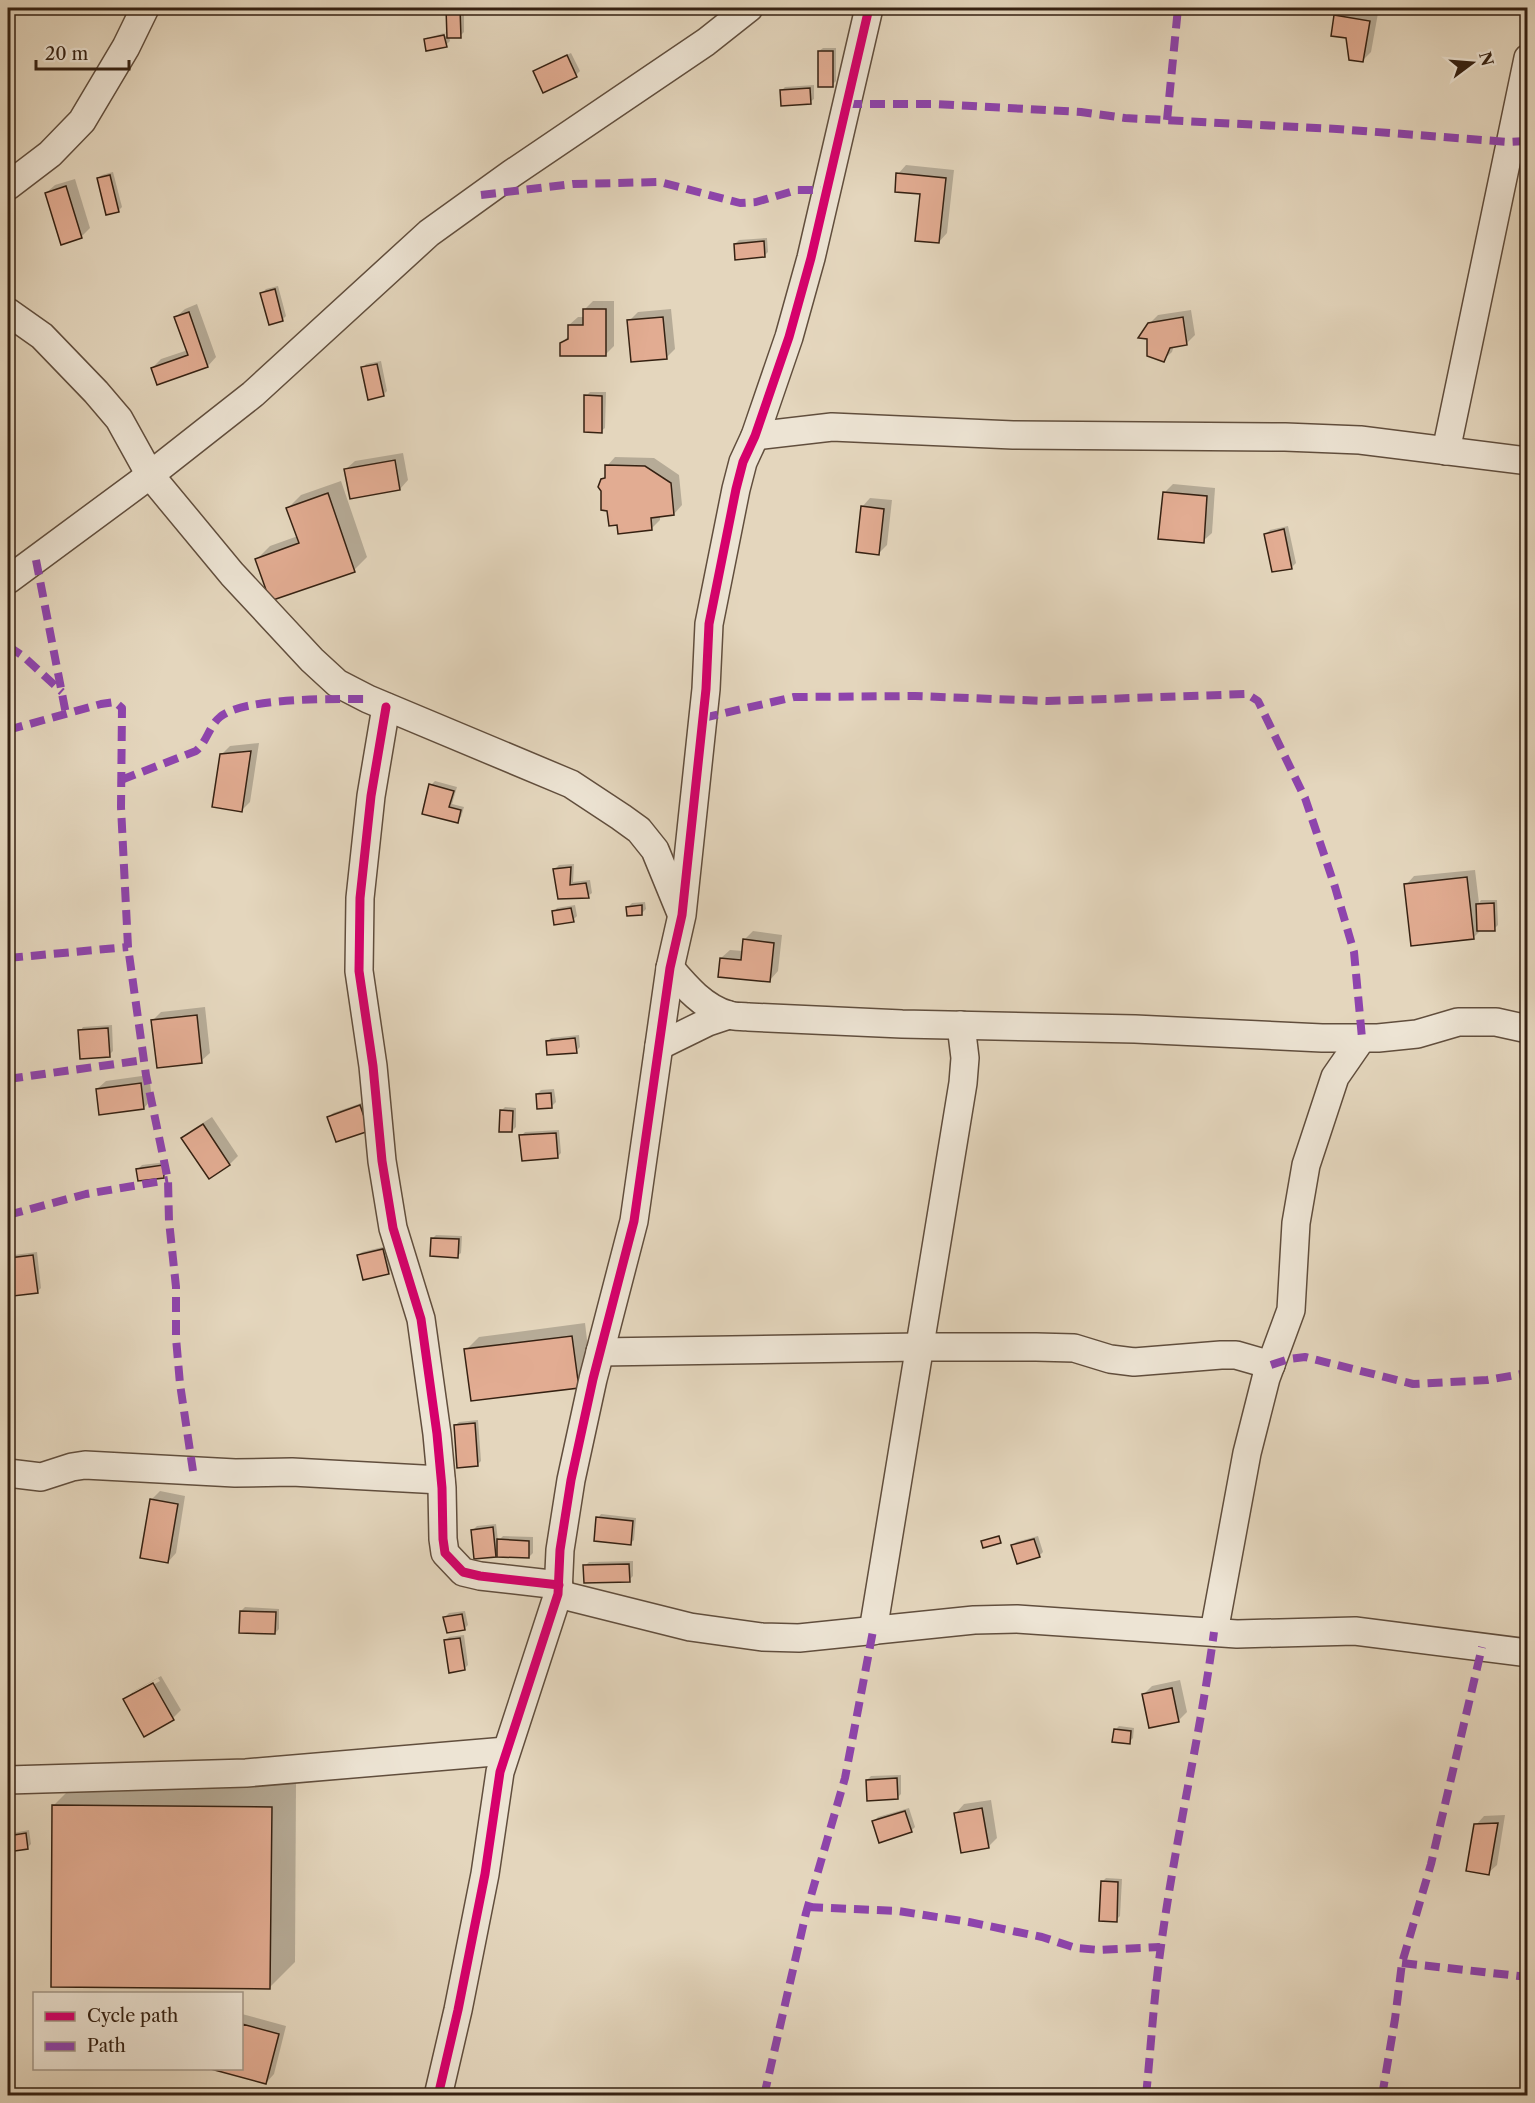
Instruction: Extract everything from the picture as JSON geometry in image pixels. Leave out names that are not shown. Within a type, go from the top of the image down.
[{"type":"street","points":[[8,186],[50,154],[82,122],[126,47],[145,8]]},
{"type":"street","points":[[8,580],[150,475],[253,394],[429,233],[503,179],[706,42],[749,8]]},
{"type":"street","points":[[438,2096],[463,1987],[485,1874],[500,1772],[558,1589],[560,1550],[572,1480],[600,1352],[634,1221],[670,968],[682,915],[706,689],[709,624],[736,489],[743,462],[755,436],[789,337],[811,258],[869,8]]},
{"type":"street","points":[[1446,451],[1527,58]]},
{"type":"street","points":[[8,312],[42,336],[96,392],[118,419],[150,475],[231,574],[312,660],[337,683],[386,707],[571,784],[621,817],[639,830],[655,850],[682,915]]},
{"type":"street","points":[[755,436],[832,427],[1013,435],[1150,435],[1360,440],[1527,461]]},
{"type":"street","points":[[386,707],[370,796],[360,898],[359,971],[393,1228],[421,1319],[441,1480],[445,1553],[463,1572],[558,1589],[690,1627],[762,1637],[799,1638],[974,1620],[1017,1619],[1238,1634],[1355,1631],[1527,1653]]},
{"type":"street","points":[[670,968],[692,993],[706,1004],[729,1015]]},
{"type":"street","points":[[658,1046],[708,1022],[729,1015],[1362,1038],[1417,1034],[1458,1022],[1496,1022],[1527,1029]]},
{"type":"street","points":[[873,1631],[963,1083],[965,1058],[961,1025]]},
{"type":"street","points":[[1214,1632],[1247,1453],[1271,1365],[1291,1310],[1296,1223],[1306,1165],[1335,1077],[1362,1038]]},
{"type":"street","points":[[600,1352],[919,1347],[1074,1348],[1110,1359],[1134,1362],[1236,1355],[1271,1365]]},
{"type":"street","points":[[8,1473],[41,1477],[85,1465],[441,1480]]},
{"type":"street","points":[[8,1780],[246,1773],[506,1751]]},
{"type":"building","points":[[446,8],[460,8],[461,38],[447,38]]},
{"type":"building","points":[[1334,15],[1370,21],[1363,62],[1349,60],[1346,38],[1331,36]]},
{"type":"building","points":[[444,35],[447,47],[426,51],[424,39]]},
{"type":"building","points":[[818,51],[833,51],[833,87],[818,87]]},
{"type":"building","points":[[567,55],[577,77],[543,93],[533,71]]},
{"type":"building","points":[[810,88],[811,104],[781,106],[780,90]]},
{"type":"building","points":[[896,173],[946,178],[939,243],[915,241],[920,194],[895,192]]},
{"type":"building","points":[[110,175],[119,212],[106,215],[97,178]]},
{"type":"building","points":[[66,186],[82,238],[61,245],[45,193]]},
{"type":"building","points":[[764,241],[765,257],[735,260],[734,244]]},
{"type":"building","points":[[275,289],[283,321],[269,325],[260,293]]},
{"type":"building","points":[[583,309],[606,309],[606,356],[560,356],[560,343],[568,339],[568,325],[583,325]]},
{"type":"building","points":[[189,312],[208,367],[157,385],[151,368],[188,355],[174,317]]},
{"type":"building","points":[[663,317],[667,359],[631,362],[627,320]]},
{"type":"building","points":[[1183,317],[1187,345],[1170,348],[1164,362],[1147,356],[1147,339],[1138,338],[1148,323]]},
{"type":"building","points":[[377,364],[384,396],[368,400],[361,367]]},
{"type":"building","points":[[584,395],[602,396],[602,433],[584,432]]},
{"type":"building","points":[[395,460],[400,490],[350,499],[344,469]]},
{"type":"building","points":[[605,465],[645,466],[671,483],[674,515],[651,518],[652,530],[618,534],[617,525],[609,526],[607,511],[601,510],[601,491],[598,487],[601,479],[605,478]]},
{"type":"building","points":[[1163,492],[1207,496],[1204,543],[1158,539]]},
{"type":"building","points":[[328,493],[355,572],[270,601],[255,559],[299,543],[286,508]]},
{"type":"building","points":[[861,506],[884,509],[879,555],[856,552]]},
{"type":"building","points":[[1284,529],[1292,569],[1272,572],[1264,534]]},
{"type":"building","points":[[251,751],[242,812],[212,807],[220,754]]},
{"type":"building","points":[[429,784],[454,791],[449,807],[461,810],[458,823],[422,814]]},
{"type":"building","points":[[571,867],[570,885],[586,883],[589,898],[558,899],[553,869]]},
{"type":"building","points":[[1467,877],[1474,939],[1411,946],[1404,884]]},
{"type":"building","points":[[1494,903],[1495,931],[1477,931],[1476,904]]},
{"type":"building","points":[[642,905],[642,915],[627,916],[626,907]]},
{"type":"building","points":[[571,908],[574,922],[554,925],[552,911]]},
{"type":"building","points":[[743,939],[774,943],[770,982],[718,977],[720,958],[741,960]]},
{"type":"building","points":[[197,1015],[202,1063],[157,1068],[151,1020]]},
{"type":"building","points":[[108,1028],[110,1057],[80,1059],[78,1030]]},
{"type":"building","points":[[575,1038],[577,1053],[547,1055],[546,1041]]},
{"type":"building","points":[[141,1083],[144,1109],[99,1115],[96,1089]]},
{"type":"building","points":[[551,1093],[552,1108],[537,1109],[536,1094]]},
{"type":"building","points":[[360,1105],[369,1131],[336,1142],[327,1117]]},
{"type":"building","points":[[500,1110],[513,1111],[512,1132],[499,1132]]},
{"type":"building","points":[[203,1124],[230,1165],[209,1179],[181,1138]]},
{"type":"building","points":[[556,1133],[558,1158],[522,1161],[519,1135]]},
{"type":"building","points":[[163,1165],[164,1178],[138,1181],[136,1169]]},
{"type":"building","points":[[431,1238],[459,1239],[458,1258],[430,1256]]},
{"type":"building","points":[[383,1249],[389,1274],[363,1280],[357,1255]]},
{"type":"building","points":[[33,1255],[38,1293],[13,1296],[9,1258]]},
{"type":"building","points":[[572,1336],[579,1388],[471,1401],[464,1349]]},
{"type":"building","points":[[475,1423],[478,1466],[457,1468],[454,1425]]},
{"type":"building","points":[[150,1499],[178,1504],[168,1563],[140,1558]]},
{"type":"building","points":[[596,1517],[633,1521],[631,1545],[594,1541]]},
{"type":"building","points":[[493,1527],[496,1557],[474,1559],[471,1530]]},
{"type":"building","points":[[999,1536],[1001,1543],[983,1548],[981,1541]]},
{"type":"building","points":[[497,1539],[529,1541],[529,1558],[497,1557]]},
{"type":"building","points":[[1034,1539],[1040,1557],[1017,1564],[1011,1545]]},
{"type":"building","points":[[629,1564],[630,1582],[584,1583],[583,1565]]},
{"type":"building","points":[[240,1611],[276,1612],[275,1634],[239,1633]]},
{"type":"building","points":[[462,1614],[465,1630],[447,1633],[443,1617]]},
{"type":"building","points":[[460,1638],[465,1670],[449,1673],[444,1640]]},
{"type":"building","points":[[153,1683],[174,1720],[144,1737],[123,1699]]},
{"type":"building","points":[[1172,1688],[1179,1722],[1149,1728],[1142,1694]]},
{"type":"building","points":[[1114,1729],[1131,1731],[1130,1744],[1112,1742]]},
{"type":"building","points":[[897,1778],[898,1799],[867,1801],[866,1780]]},
{"type":"building","points":[[52,1805],[272,1807],[270,1989],[51,1987]]},
{"type":"building","points":[[982,1808],[989,1848],[961,1853],[954,1813]]},
{"type":"building","points":[[905,1811],[912,1832],[879,1843],[872,1821]]},
{"type":"building","points":[[1498,1823],[1489,1875],[1466,1871],[1474,1824]]},
{"type":"building","points":[[26,1833],[28,1849],[8,1852],[8,1836]]},
{"type":"building","points":[[1101,1881],[1118,1882],[1117,1922],[1099,1921]]},
{"type":"building","points":[[243,2024],[279,2034],[266,2084],[214,2070],[243,2070]]},
{"type":"marked path","points":[[1167,120],[1178,8]]},
{"type":"marked path","points":[[847,104],[935,104],[1509,142],[1528,141]]},
{"type":"marked path","points":[[481,195],[573,184],[660,182],[740,203],[756,202],[797,190],[827,190]]},
{"type":"marked path","points":[[36,560],[66,714]]},
{"type":"marked path","points":[[8,646],[23,656],[62,692]]},
{"type":"marked path","points":[[703,718],[794,697],[915,696],[1047,701],[1247,694],[1258,701],[1305,798],[1335,887],[1354,952],[1362,1038]]},
{"type":"marked path","points":[[121,780],[196,751],[216,721],[232,710],[291,700],[368,699]]},
{"type":"marked path","points":[[8,730],[101,704],[115,702],[122,708],[121,807],[128,947],[146,1075],[168,1180],[169,1221],[176,1287],[176,1338],[180,1384],[193,1471]]},
{"type":"marked path","points":[[8,958],[128,947]]},
{"type":"marked path","points":[[8,1079],[144,1060]]},
{"type":"marked path","points":[[8,1215],[86,1194],[168,1180]]},
{"type":"marked path","points":[[1271,1365],[1305,1357],[1413,1384],[1487,1380],[1528,1373]]},
{"type":"marked path","points":[[764,2096],[806,1913],[845,1778],[873,1631]]},
{"type":"marked path","points":[[1146,2096],[1156,1983],[1167,1907],[1214,1632]]},
{"type":"marked path","points":[[1382,2096],[1402,1963],[1431,1864],[1482,1647]]},
{"type":"marked path","points":[[808,1907],[898,1911],[1042,1937],[1076,1948],[1099,1950],[1160,1947]]},
{"type":"marked path","points":[[1402,1963],[1528,1977]]},
{"type":"cycle path","points":[[438,2096],[485,1874],[500,1772],[558,1594],[560,1550],[571,1480],[593,1379],[634,1221],[670,968],[682,915],[706,689],[709,624],[736,489],[743,462],[755,436],[789,337],[811,258],[869,8]]},
{"type":"cycle path","points":[[386,707],[371,796],[360,898],[359,971],[373,1066],[382,1161],[393,1228],[421,1319],[437,1434],[445,1553],[463,1572],[559,1585]]}]
